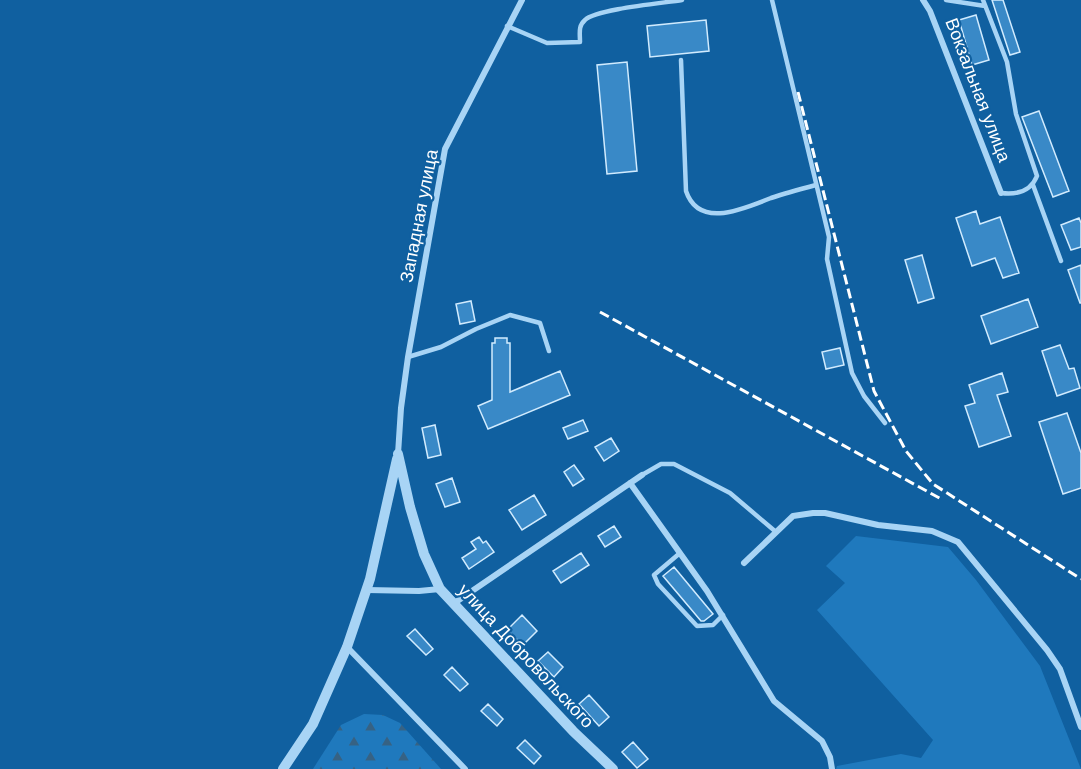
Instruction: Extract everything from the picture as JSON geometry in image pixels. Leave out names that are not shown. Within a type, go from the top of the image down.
[{"type":"street","name":"Западная улица","points":[[398,454],[408,357],[445,149],[522,0]]},
{"type":"street","name":"Вокзальная улица","points":[[924,1],[1002,193]]},
{"type":"street","name":"улица Добровольского","points":[[398,454],[424,554],[440,589],[573,730],[613,769]]},
{"type":"street","points":[[283,769],[313,724],[347,647],[367,590],[398,454]]},
{"type":"street","points":[[453,604],[642,475]]},
{"type":"street","points":[[630,483],[723,615],[774,701],[822,741],[830,757],[832,769]]},
{"type":"street","points":[[744,563],[793,516],[825,513],[878,525],[932,531],[958,542],[1060,669],[1081,727]]},
{"type":"street","points":[[367,590],[440,589]]},
{"type":"street","points":[[347,647],[465,769]]},
{"type":"lane","points":[[507,26],[547,43],[580,42],[580,26],[586,18],[600,13],[682,0]]},
{"type":"lane","points":[[772,0],[829,237],[827,259],[852,373],[864,396],[885,423]]},
{"type":"lane","points":[[924,1],[932,0]]},
{"type":"lane","points":[[946,0],[985,6]]},
{"type":"lane","points":[[983,0],[1006,62],[1016,114],[1037,176],[1033,185],[1023,191],[1002,193]]},
{"type":"lane","points":[[681,60],[686,191],[689,200],[699,208],[716,214],[738,211],[816,185]]},
{"type":"lane","points":[[1033,185],[1060,261]]},
{"type":"lane","points":[[408,357],[441,347],[510,315],[540,323],[549,351]]},
{"type":"lane","points":[[642,475],[661,464],[674,464],[730,493],[776,532]]},
{"type":"lane","points":[[680,553],[654,575],[658,584],[697,626],[713,625],[723,615]]},
{"type":"green space","points":[[856,536],[948,547],[976,580],[1040,666],[1081,769],[836,769],[837,766],[901,754],[921,758],[933,740],[817,610],[845,583],[826,566]]},
{"type":"green space","points":[[364,714],[383,715],[400,723],[441,769],[313,769],[341,725]]},
{"type":"building","points":[[992,0],[1003,0],[1020,52],[1010,55]]},
{"type":"building","points":[[976,15],[989,60],[972,65],[959,20]]},
{"type":"building","points":[[706,20],[709,51],[650,57],[647,26]]},
{"type":"building","points":[[627,62],[637,171],[607,174],[597,65]]},
{"type":"building","points":[[1039,111],[1069,191],[1053,197],[1022,117]]},
{"type":"building","points":[[976,211],[980,224],[1000,217],[1019,273],[1003,278],[995,258],[972,266],[956,218]]},
{"type":"building","points":[[1079,218],[1081,247],[1071,250],[1061,225]]},
{"type":"building","points":[[922,255],[934,298],[918,303],[905,260]]},
{"type":"building","points":[[1081,265],[1081,303],[1080,303],[1068,270]]},
{"type":"building","points":[[1028,299],[1038,327],[991,344],[981,316]]},
{"type":"building","points":[[471,301],[475,321],[460,324],[456,304]]},
{"type":"building","points":[[495,338],[507,338],[507,343],[510,343],[510,392],[560,371],[570,395],[488,429],[478,406],[492,400],[492,343],[495,343]]},
{"type":"building","points":[[1060,345],[1069,369],[1074,368],[1080,388],[1057,396],[1042,351]]},
{"type":"building","points":[[840,348],[844,365],[826,369],[822,352]]},
{"type":"building","points":[[1002,373],[1008,392],[997,395],[1011,436],[979,447],[965,406],[975,403],[969,385]]},
{"type":"building","points":[[1067,413],[1081,453],[1081,488],[1063,494],[1039,422]]},
{"type":"building","points":[[583,420],[588,431],[568,439],[563,428]]},
{"type":"building","points":[[435,425],[441,455],[428,458],[422,428]]},
{"type":"building","points":[[611,438],[619,451],[604,461],[595,447]]},
{"type":"building","points":[[574,465],[584,479],[573,486],[564,472]]},
{"type":"building","points":[[452,478],[460,502],[445,507],[436,484]]},
{"type":"building","points":[[534,495],[546,515],[522,530],[509,510]]},
{"type":"building","points":[[614,526],[621,537],[605,547],[598,536]]},
{"type":"building","points":[[479,537],[483,543],[486,541],[494,552],[469,569],[462,558],[476,549],[471,542]]},
{"type":"building","points":[[581,553],[589,565],[561,583],[553,571]]},
{"type":"building","points":[[674,567],[713,614],[704,621],[701,621],[663,576]]},
{"type":"building","points":[[522,615],[537,631],[523,645],[507,630]]},
{"type":"building","points":[[415,629],[433,649],[426,655],[407,636]]},
{"type":"building","points":[[548,652],[563,667],[554,677],[538,661]]},
{"type":"building","points":[[452,667],[468,684],[460,691],[444,675]]},
{"type":"building","points":[[589,695],[609,717],[599,726],[579,704]]},
{"type":"building","points":[[488,704],[503,719],[497,726],[481,711]]},
{"type":"building","points":[[525,740],[541,756],[534,764],[517,748]]},
{"type":"building","points":[[633,742],[648,759],[637,768],[622,752]]},
{"type":"railway","points":[[798,92],[874,391],[906,451],[933,484],[1081,579]]},
{"type":"railway","points":[[600,312],[943,500]]}]
